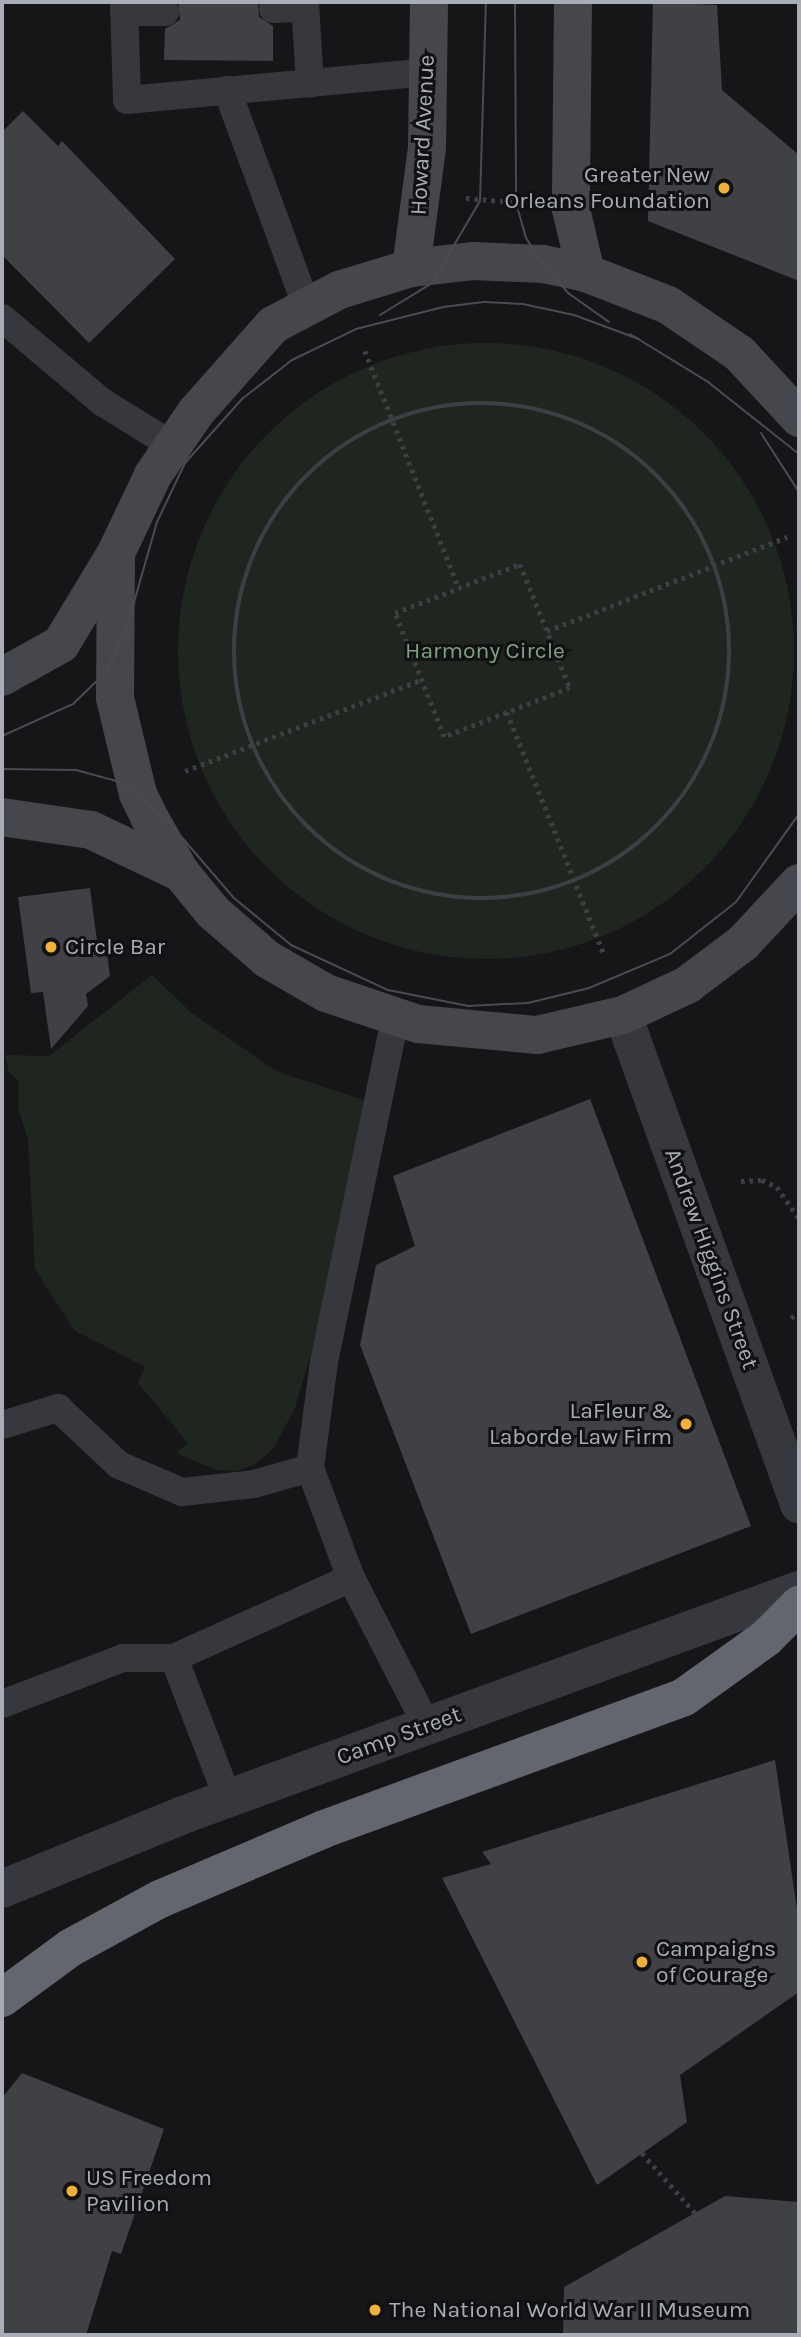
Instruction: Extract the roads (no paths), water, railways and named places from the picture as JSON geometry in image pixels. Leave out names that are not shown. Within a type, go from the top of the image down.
[{"type":"highway","points":[[2,1998],[70,1948],[160,1899],[324,1829],[684,1697],[766,1638],[799,1605]]},
{"type":"main road","name":"Howard Avenue","points":[[411,268],[427,148],[429,2]]},
{"type":"main road","points":[[573,2],[571,209],[586,273]]},
{"type":"main road","points":[[2,677],[61,644],[116,552],[172,444],[273,325],[339,290],[411,268],[473,261],[543,264],[586,273],[668,305],[740,355],[799,418]]},
{"type":"main road","points":[[116,552],[112,663],[120,730],[138,794],[181,873],[213,912],[267,959],[326,993],[395,1018],[537,1035],[623,1014],[687,985],[743,943],[799,883]]},
{"type":"main road","points":[[2,817],[91,830],[181,873]]},
{"type":"street","name":"Andrew Higgins Street","points":[[623,1014],[799,1504]]},
{"type":"street","name":"Camp Street","points":[[2,1889],[228,1799],[799,1590]]},
{"type":"lane","points":[[273,9],[305,5],[310,85]]},
{"type":"lane","points":[[165,12],[124,7],[127,100],[428,72]]},
{"type":"lane","points":[[227,90],[307,307]]},
{"type":"lane","points":[[2,318],[102,402],[172,444]]},
{"type":"lane","points":[[395,1018],[324,1362],[310,1468],[351,1578],[427,1726]]},
{"type":"lane","points":[[2,1425],[58,1408],[118,1465],[182,1492],[254,1484],[310,1468]]},
{"type":"lane","points":[[2,1704],[123,1658],[174,1658],[351,1578]]},
{"type":"lane","points":[[174,1658],[228,1799]]},
{"type":"tram line","points":[[380,315],[432,283],[480,201],[486,2]]},
{"type":"tram line","points":[[515,2],[516,203],[526,238],[543,264],[568,293],[609,322]]},
{"type":"tram line","points":[[2,736],[73,704],[107,671],[127,627],[157,522],[185,463],[242,399],[292,360],[356,329],[443,307],[484,302],[523,304],[574,315],[639,339]]},
{"type":"tram line","points":[[630,334],[708,382],[799,454]]},
{"type":"tram line","points":[[761,433],[799,492]]},
{"type":"tram line","points":[[2,769],[76,770],[120,782],[166,819],[234,898],[291,945],[388,990],[468,1006],[528,1003],[589,988],[670,954],[736,902],[799,814]]},
{"type":"place","name":"Greater New Orleans Foundation","points":[[724,188]]},
{"type":"place","name":"Circle Bar","points":[[51,947]]},
{"type":"place","name":"LaFleur & Laborde Law Firm","points":[[686,1424]]},
{"type":"place","name":"Campaigns of Courage","points":[[642,1962]]},
{"type":"place","name":"US Freedom Pavilion","points":[[72,2191]]},
{"type":"place","name":"The National World War II Museum","points":[[375,2310]]},
{"type":"park label","name":"Harmony Circle","points":[[485,651]]}]
